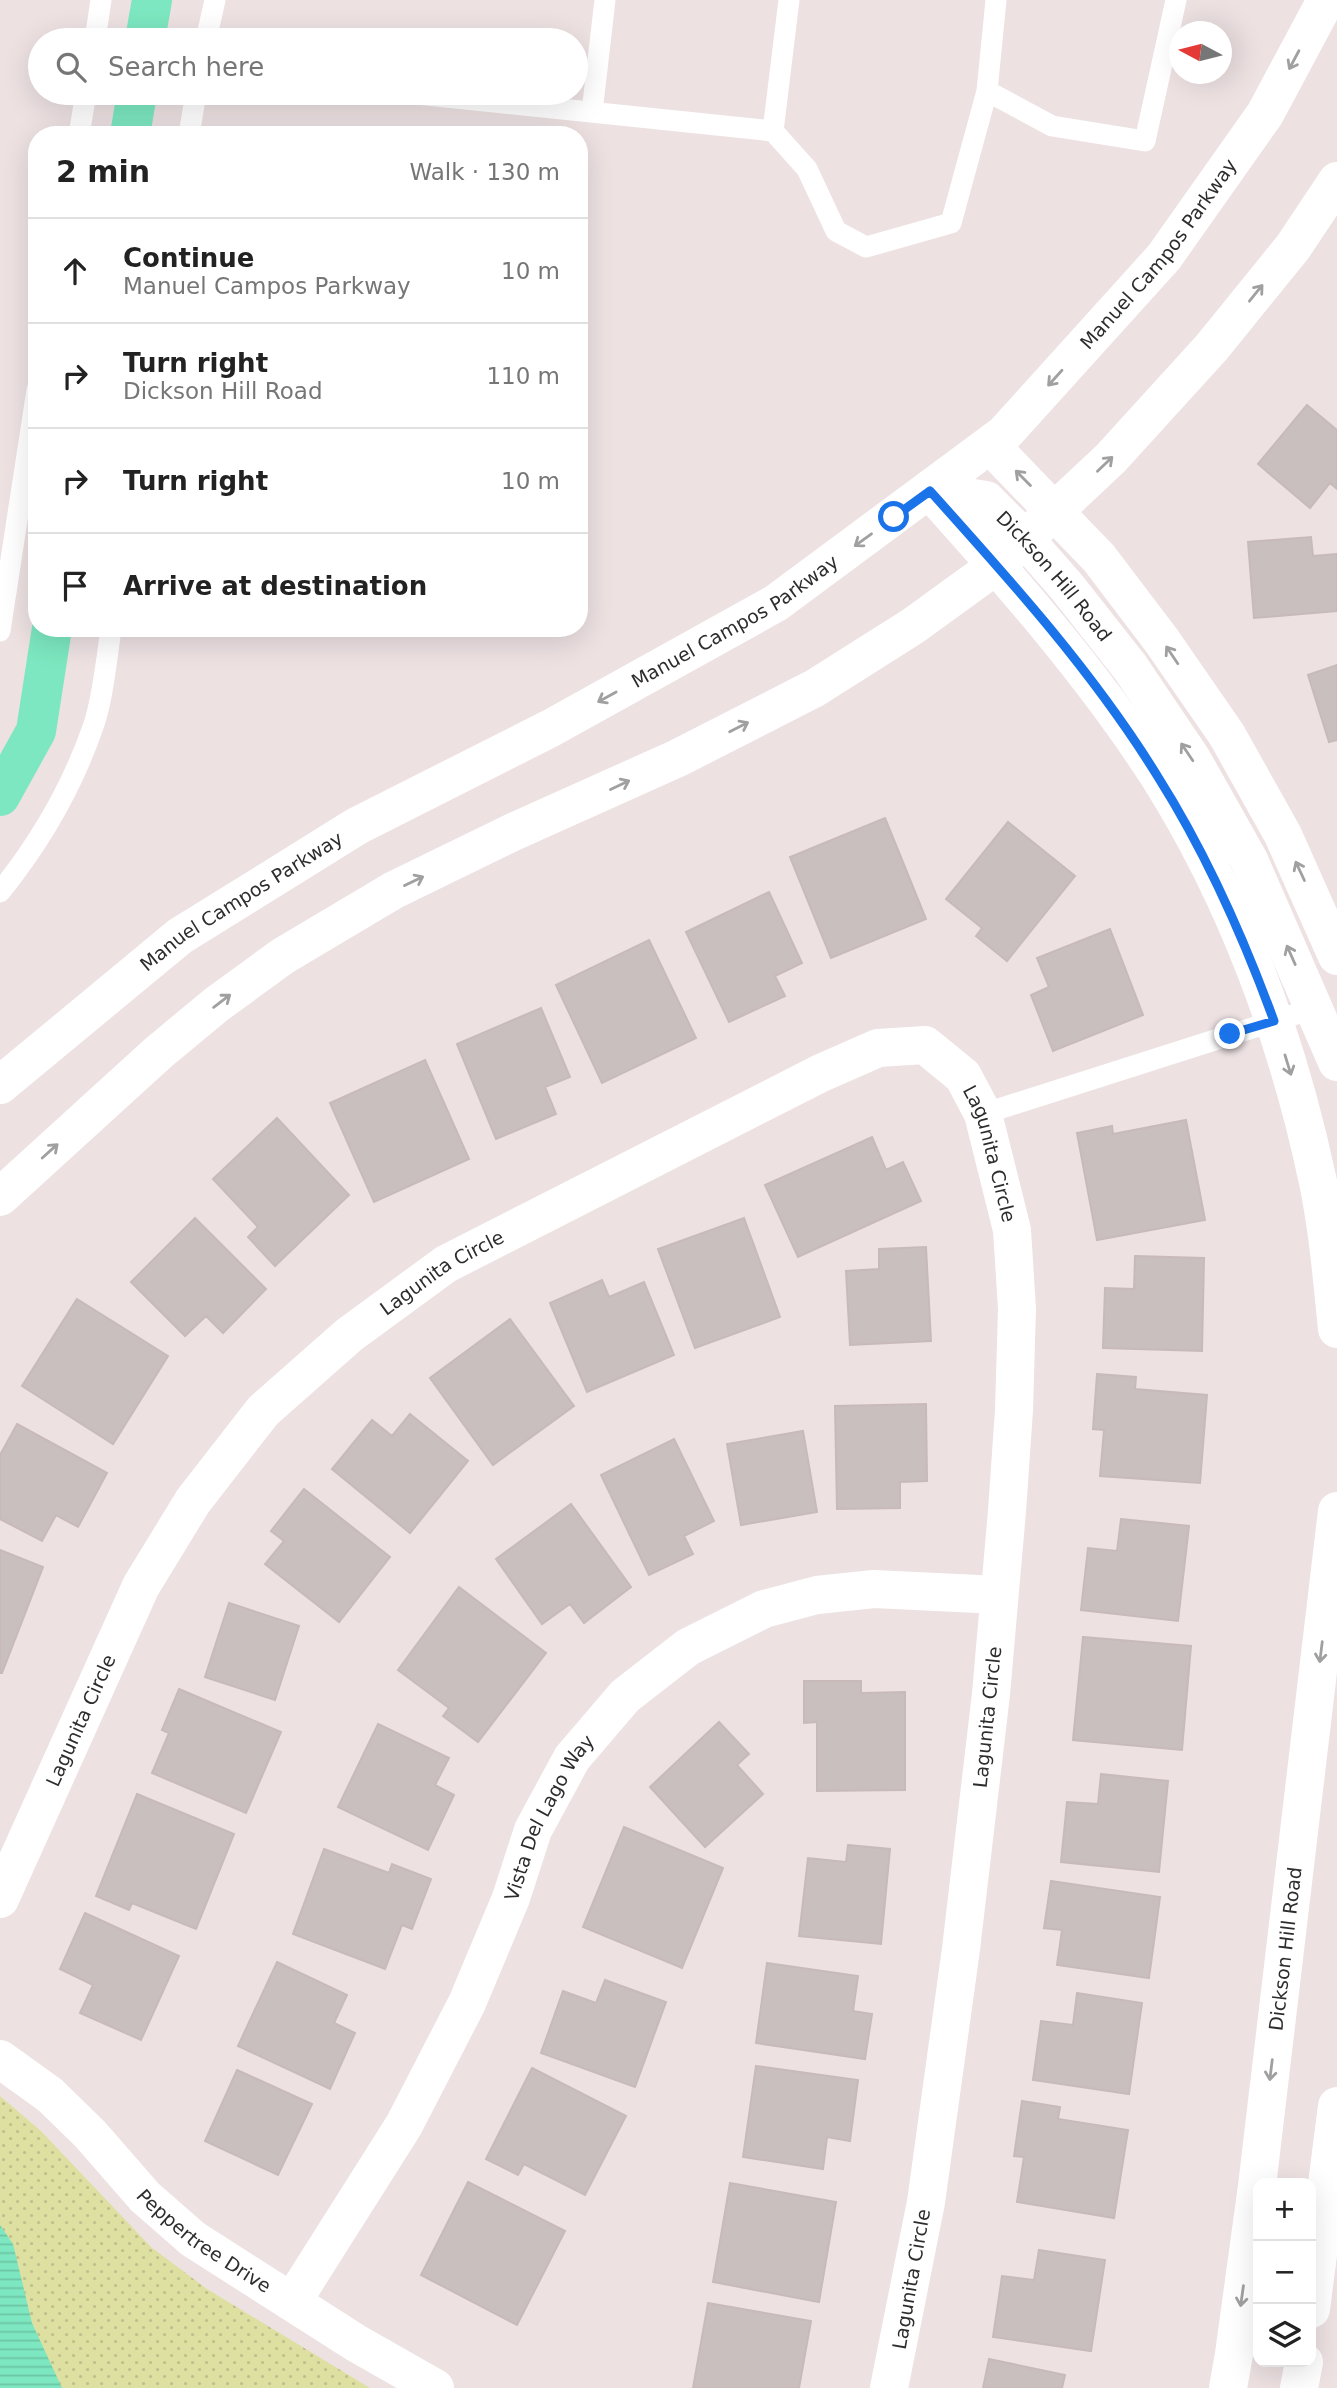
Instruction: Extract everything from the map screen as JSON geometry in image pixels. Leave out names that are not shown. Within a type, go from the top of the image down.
[{"type":"street","name":"Manuel Campos Parkway","points":[[0,1085],[180,936],[357,826],[551,729],[776,603],[1004,434],[1164,257],[1265,114],[1326,0]]},
{"type":"street","points":[[0,1197],[158,1053],[217,1004],[294,950],[394,890],[511,833],[678,758],[815,688],[913,626],[997,565],[1111,458],[1212,347],[1293,247],[1337,181]]},
{"type":"street","points":[[990,445],[1099,558],[1162,641],[1227,736],[1283,835],[1337,956]]},
{"type":"street","name":"Dickson Hill Road","points":[[930,491],[986,500],[1067,587],[1129,667],[1192,759],[1249,860],[1337,1062]]},
{"type":"street","name":"Dickson Hill Road","points":[[930,491],[997,565],[1103,695],[1158,777],[1213,875],[1253,964],[1298,1098],[1318,1184],[1337,1329]]},
{"type":"street","name":"Lagunita Circle","points":[[0,1899],[141,1586],[193,1501],[263,1411],[349,1335],[446,1264],[797,1085],[878,1048],[925,1045],[963,1076],[983,1114],[1012,1230],[1017,1309],[1014,1410],[999,1595],[961,1949],[926,2202],[889,2388]]},
{"type":"street","name":"Dickson Hill Road","points":[[1228,2388],[1257,2186],[1337,1511]]},
{"type":"street","name":"Vista Del Lago Way","points":[[292,2302],[404,2125],[461,2015],[511,1898],[533,1830],[572,1758],[625,1696],[688,1647],[764,1609],[817,1595],[874,1589],[999,1595]]},
{"type":"street","name":"Peppertree Drive","points":[[0,2059],[50,2095],[90,2134],[145,2197],[193,2239],[356,2343],[435,2388]]},
{"type":"street","points":[[1312,2304],[1337,2106]]},
{"type":"street","points":[[1298,2388],[1303,2367]]},
{"type":"lane","points":[[97,28],[101,0]]},
{"type":"lane","points":[[209,28],[215,0]]},
{"type":"lane","points":[[592,112],[605,0]]},
{"type":"lane","points":[[773,131],[789,0]]},
{"type":"lane","points":[[524,105],[773,131],[807,169],[836,231],[866,247],[951,223],[987,91],[996,0]]},
{"type":"lane","points":[[987,91],[1052,126],[1145,141],[1176,0]]},
{"type":"lane","points":[[80,126],[84,105]]},
{"type":"lane","points":[[190,126],[194,105]]},
{"type":"lane","points":[[0,631],[28,449]]},
{"type":"lane","points":[[0,891],[29,856],[66,795],[95,721],[109,637]]},
{"type":"lane","points":[[983,1114],[1315,1009]]},
{"type":"shaded area","points":[[0,2096],[41,2131],[151,2247],[207,2289],[370,2388],[0,2388]]},
{"type":"shaded area","points":[[0,2225],[13,2244],[32,2323],[62,2388],[0,2388]]},
{"type":"building","points":[[1307,405],[1337,430],[1337,489],[1330,483],[1310,508],[1258,464]]},
{"type":"building","points":[[1311,537],[1313,556],[1337,554],[1337,611],[1254,618],[1248,542]]},
{"type":"building","points":[[1337,665],[1337,740],[1329,742],[1308,675]]},
{"type":"building","points":[[885,818],[926,919],[831,958],[790,857]]},
{"type":"building","points":[[1008,822],[1075,876],[1007,961],[976,936],[982,928],[946,899]]},
{"type":"building","points":[[769,892],[802,963],[775,976],[785,996],[729,1022],[686,932]]},
{"type":"building","points":[[1110,929],[1143,1015],[1053,1051],[1031,995],[1049,987],[1037,958]]},
{"type":"building","points":[[649,940],[696,1038],[602,1083],[556,985]]},
{"type":"building","points":[[541,1008],[570,1077],[545,1087],[556,1114],[496,1139],[457,1044]]},
{"type":"building","points":[[425,1060],[469,1159],[374,1202],[330,1103]]},
{"type":"building","points":[[277,1118],[349,1195],[275,1266],[248,1237],[258,1227],[213,1179]]},
{"type":"building","points":[[1186,1120],[1205,1220],[1097,1240],[1077,1133],[1112,1126],[1113,1134]]},
{"type":"building","points":[[872,1137],[886,1170],[903,1162],[921,1201],[798,1257],[765,1185]]},
{"type":"building","points":[[195,1218],[266,1289],[223,1333],[206,1316],[185,1336],[131,1282]]},
{"type":"building","points":[[744,1218],[780,1317],[695,1348],[658,1249]]},
{"type":"building","points":[[926,1247],[931,1341],[850,1345],[846,1271],[879,1269],[879,1249]]},
{"type":"building","points":[[1135,1256],[1204,1258],[1202,1351],[1103,1348],[1105,1288],[1134,1289]]},
{"type":"building","points":[[602,1280],[609,1297],[644,1282],[674,1355],[587,1392],[550,1303]]},
{"type":"building","points":[[77,1299],[168,1356],[113,1444],[22,1386]]},
{"type":"building","points":[[510,1319],[574,1406],[493,1465],[430,1378]]},
{"type":"building","points":[[1097,1374],[1136,1377],[1135,1389],[1207,1395],[1200,1483],[1100,1476],[1104,1430],[1093,1429]]},
{"type":"building","points":[[926,1404],[927,1481],[900,1482],[900,1508],[837,1509],[835,1406]]},
{"type":"building","points":[[410,1414],[468,1461],[410,1533],[332,1469],[372,1420],[392,1436]]},
{"type":"building","points":[[17,1424],[107,1473],[78,1527],[56,1515],[42,1541],[0,1519],[0,1455]]},
{"type":"building","points":[[803,1431],[817,1512],[741,1525],[727,1444]]},
{"type":"building","points":[[674,1439],[714,1521],[684,1536],[693,1554],[649,1575],[601,1475]]},
{"type":"building","points":[[304,1489],[390,1557],[339,1622],[265,1564],[284,1541],[271,1531]]},
{"type":"building","points":[[571,1504],[631,1587],[584,1623],[570,1604],[542,1624],[496,1559]]},
{"type":"building","points":[[1121,1519],[1189,1526],[1178,1621],[1081,1610],[1088,1548],[1117,1551]]},
{"type":"building","points":[[0,1550],[43,1567],[2,1673],[0,1673]]},
{"type":"building","points":[[459,1587],[546,1653],[478,1742],[443,1716],[449,1708],[398,1670]]},
{"type":"building","points":[[229,1603],[299,1626],[275,1700],[205,1677]]},
{"type":"building","points":[[1083,1637],[1191,1646],[1182,1750],[1073,1740]]},
{"type":"building","points":[[804,1681],[861,1681],[861,1693],[905,1692],[905,1790],[817,1791],[817,1722],[804,1723]]},
{"type":"building","points":[[179,1689],[281,1732],[246,1813],[152,1773],[169,1733],[162,1730]]},
{"type":"building","points":[[719,1722],[749,1754],[737,1765],[763,1794],[705,1847],[650,1787]]},
{"type":"building","points":[[378,1724],[449,1758],[435,1785],[454,1795],[428,1850],[338,1807]]},
{"type":"building","points":[[1101,1774],[1168,1781],[1159,1872],[1061,1862],[1067,1802],[1098,1804]]},
{"type":"building","points":[[137,1794],[234,1834],[196,1929],[132,1903],[129,1910],[96,1896]]},
{"type":"building","points":[[624,1827],[723,1868],[682,1968],[583,1927]]},
{"type":"building","points":[[848,1845],[890,1849],[881,1944],[799,1936],[808,1858],[846,1862]]},
{"type":"building","points":[[324,1849],[389,1873],[392,1864],[431,1879],[412,1929],[402,1925],[385,1969],[293,1934]]},
{"type":"building","points":[[1051,1881],[1160,1897],[1149,1978],[1057,1965],[1062,1930],[1044,1928]]},
{"type":"building","points":[[85,1913],[179,1956],[141,2040],[80,2013],[93,1985],[60,1969]]},
{"type":"building","points":[[277,1962],[347,1995],[334,2023],[355,2033],[330,2089],[238,2046]]},
{"type":"building","points":[[767,1963],[858,1976],[853,2011],[872,2014],[865,2059],[756,2043]]},
{"type":"building","points":[[605,1980],[666,2002],[635,2087],[541,2053],[563,1991],[596,2003]]},
{"type":"building","points":[[1077,1993],[1142,2003],[1129,2094],[1033,2080],[1041,2021],[1073,2025]]},
{"type":"building","points":[[756,2066],[858,2080],[850,2141],[827,2137],[823,2169],[743,2157]]},
{"type":"building","points":[[532,2068],[626,2116],[585,2195],[524,2164],[518,2175],[486,2159]]},
{"type":"building","points":[[237,2070],[312,2104],[278,2175],[205,2141]]},
{"type":"building","points":[[1022,2101],[1060,2107],[1058,2119],[1128,2130],[1114,2218],[1017,2202],[1024,2157],[1014,2156]]},
{"type":"building","points":[[468,2182],[565,2231],[517,2325],[421,2275]]},
{"type":"building","points":[[730,2183],[836,2202],[819,2302],[713,2282]]},
{"type":"building","points":[[1039,2250],[1105,2260],[1091,2351],[993,2337],[1002,2276],[1034,2280]]},
{"type":"building","points":[[708,2303],[811,2321],[799,2388],[693,2388]]},
{"type":"building","points":[[989,2359],[1065,2375],[1062,2388],[983,2388]]},
{"type":"waterway","points":[[147,28],[152,0]]},
{"type":"waterway","points":[[132,126],[135,105]]},
{"type":"waterway","points":[[0,796],[36,731],[51,637]]},
{"type":"route","points":[[894,517],[930,491],[1033,607],[1103,695],[1158,777],[1213,875],[1253,964],[1274,1021],[1230,1034]]}]
